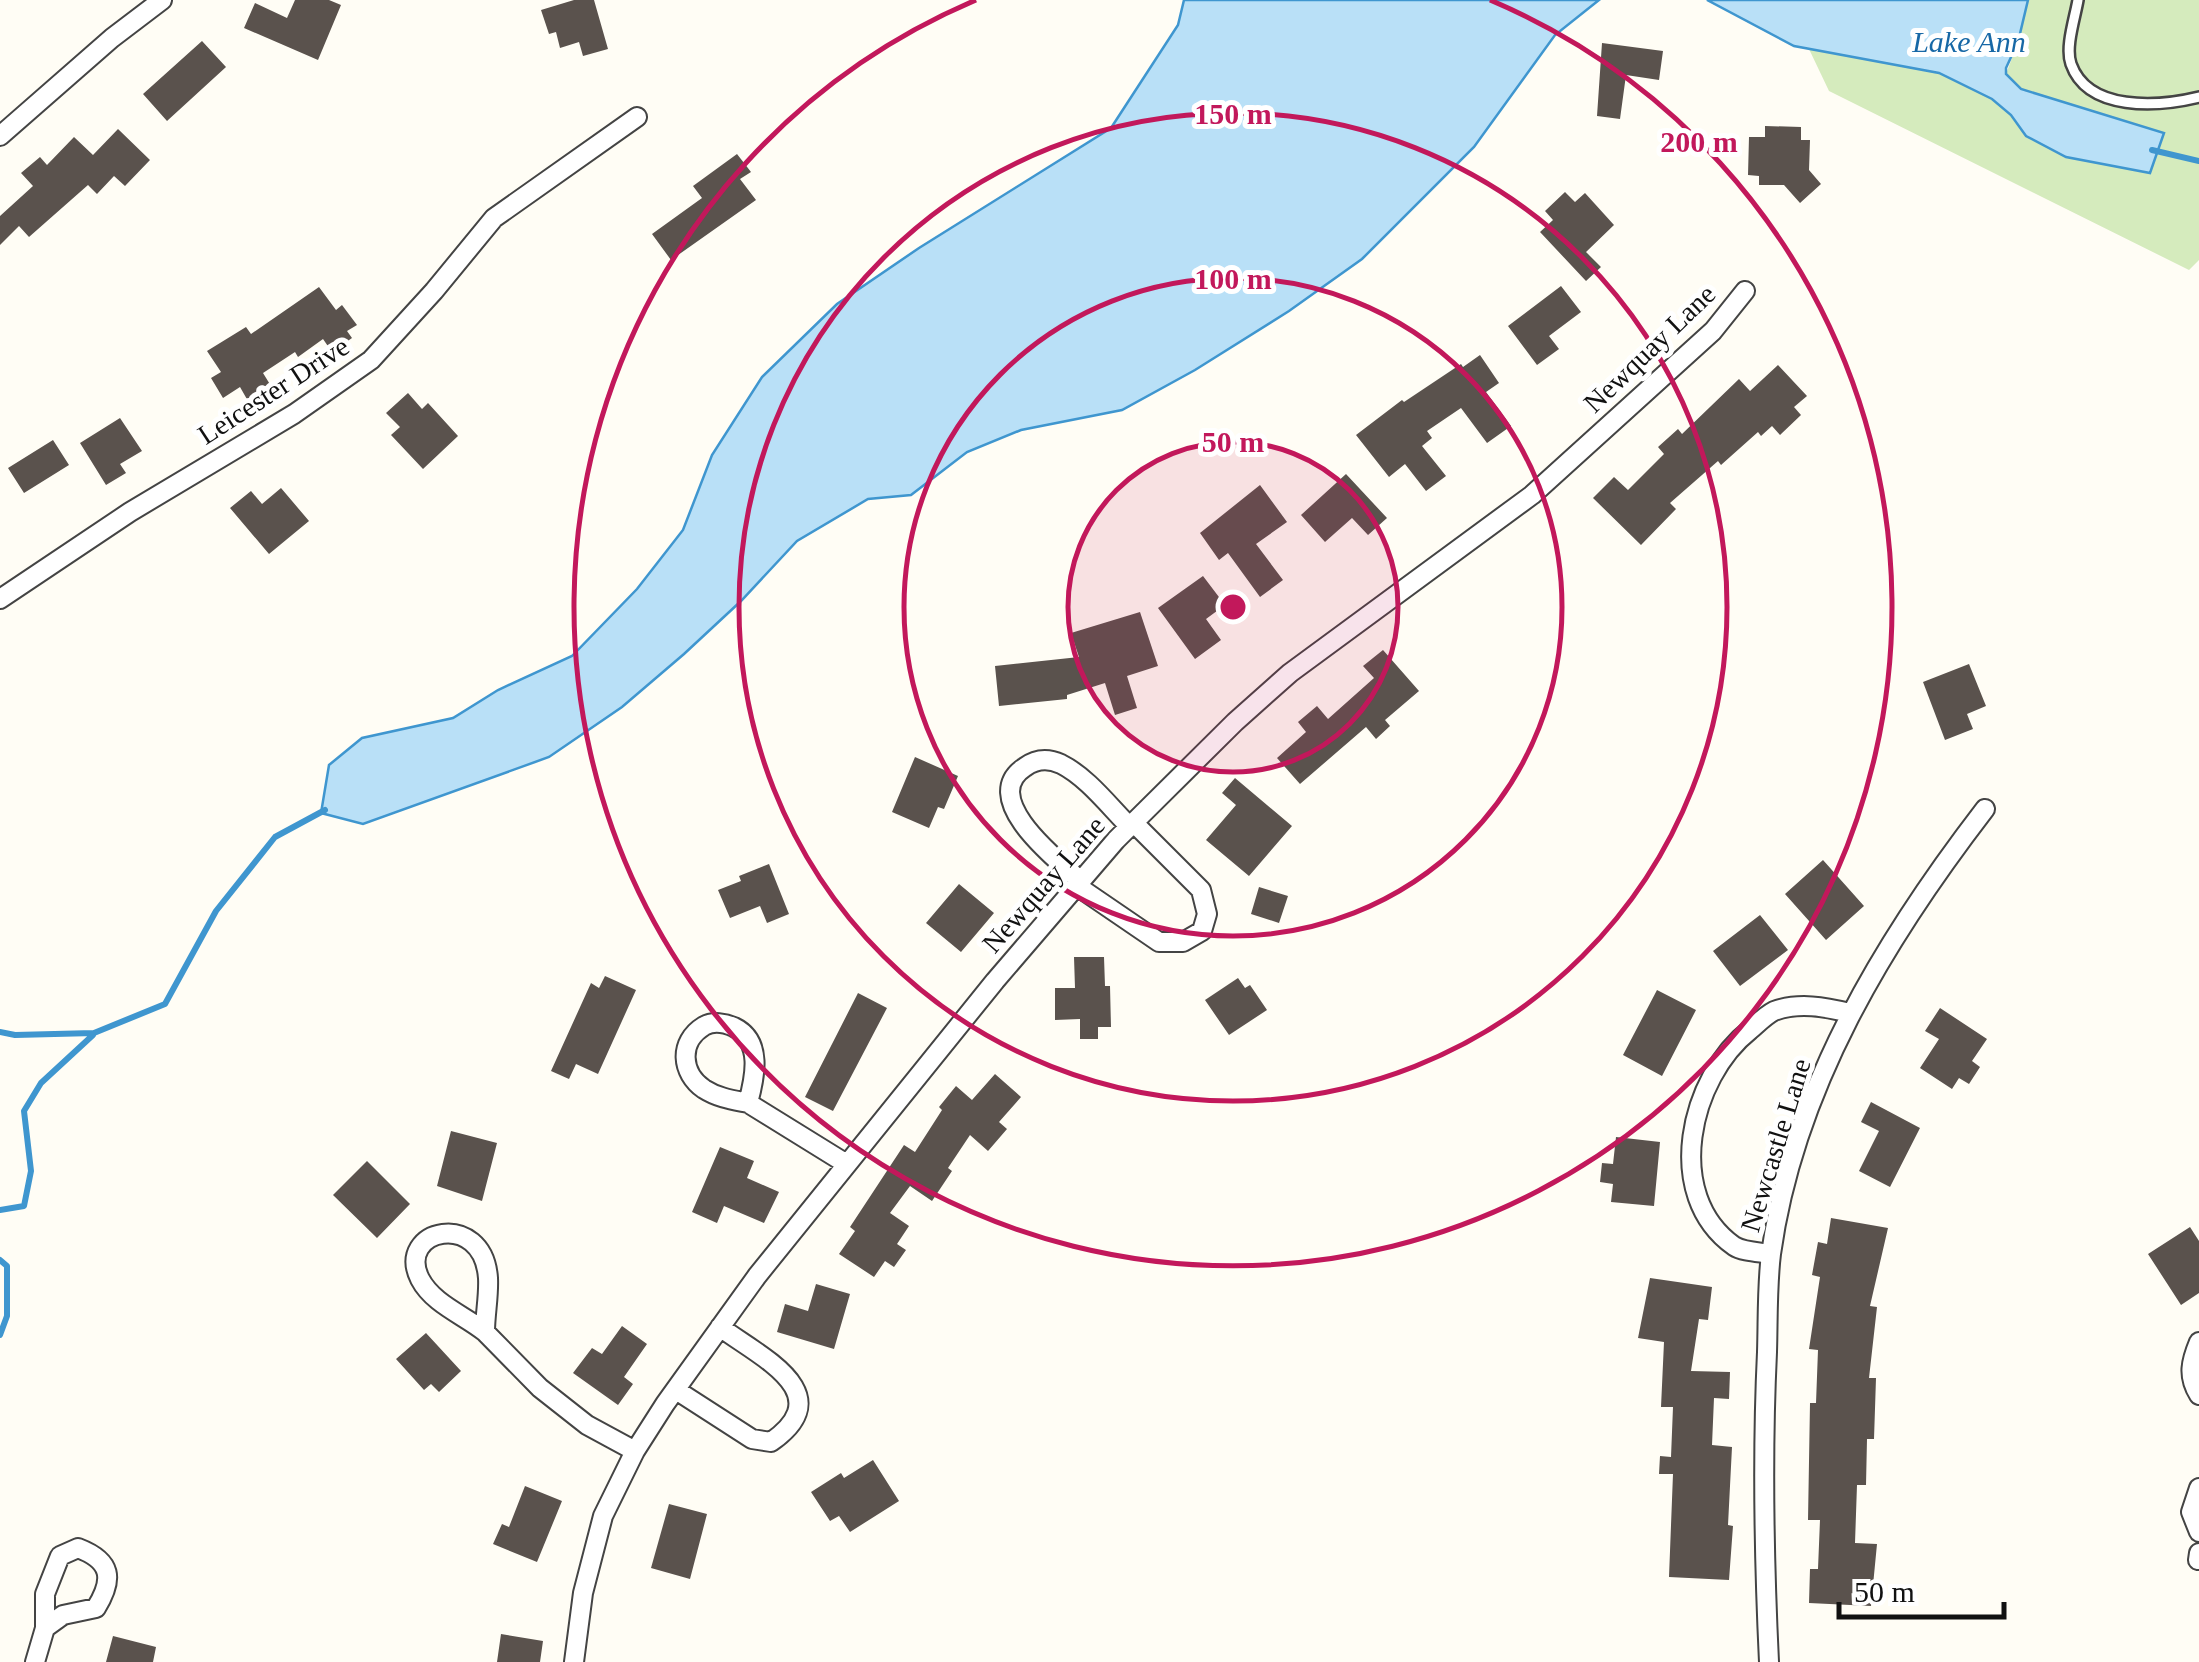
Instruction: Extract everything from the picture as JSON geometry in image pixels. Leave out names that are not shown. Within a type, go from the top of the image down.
[{"type":"street","points":[[0,136],[112,38],[162,0]]},
{"type":"street","name":"Leicester Drive","points":[[0,599],[130,512],[294,414],[371,360],[494,218],[637,117]]},
{"type":"street","name":"Newquay Lane","points":[[574,1662],[582,1593],[603,1516],[635,1451],[720,1328],[845,1163],[1079,883],[1132,824],[1290,673],[1479,536],[1567,466],[1713,331],[1744,291]]},
{"type":"street","points":[[1038,760],[1060,764],[1132,824],[1202,890],[1207,914],[1202,931],[1183,942],[1159,942],[1079,883],[1014,812],[1010,789],[1020,770],[1038,760]]},
{"type":"street","name":"Newcastle Lane","points":[[1768,1662],[1762,1507],[1771,1254],[1791,1166],[1819,1077],[1850,1012],[1944,862],[1985,809]]},
{"type":"street","points":[[1771,1254],[1736,1248],[1710,1222],[1692,1180],[1690,1143],[1703,1092],[1733,1043],[1773,1012],[1816,1005],[1850,1012]]},
{"type":"street","points":[[748,1103],[755,1077],[754,1050],[744,1032],[726,1023],[707,1024],[692,1036],[684,1052],[688,1072],[713,1094],[748,1103],[845,1163]]},
{"type":"street","points":[[485,1332],[488,1277],[482,1257],[470,1241],[453,1232],[436,1234],[422,1245],[416,1260],[418,1276],[431,1294],[485,1332],[540,1388],[586,1426],[635,1451]]},
{"type":"street","points":[[676,1390],[752,1440],[771,1442],[790,1429],[799,1412],[798,1395],[788,1374],[720,1328]]},
{"type":"street","points":[[2199,1342],[2191,1361],[2192,1383],[2199,1394]]},
{"type":"street","points":[[2199,1488],[2191,1512],[2199,1532]]},
{"type":"street","points":[[35,1662],[44,1628],[44,1594],[60,1556],[78,1548],[95,1554],[107,1570],[107,1589],[96,1608],[63,1615],[44,1628]]},
{"type":"lane","points":[[2078,0],[2070,60],[2084,87],[2121,102],[2174,104],[2199,97]]},
{"type":"green space","points":[[2028,0],[2199,0],[2199,260],[2189,270],[1829,91],[1809,49],[1939,73],[1992,99],[2011,115],[2026,136],[2066,157],[2149,173],[2163,133],[2021,89],[2006,74]]},
{"type":"water","points":[[1184,0],[1599,0],[1555,35],[1474,147],[1362,259],[1289,311],[1122,410],[1021,430],[967,452],[911,495],[868,499],[797,541],[684,654],[622,707],[549,757],[363,824],[321,813],[329,765],[362,738],[453,718],[498,690],[572,656],[637,589],[683,530],[712,455],[762,377],[837,304],[1111,128],[1178,25]]},
{"type":"water","name":"Lake Ann","points":[[1707,0],[2028,0],[2018,42],[2006,68],[2006,74],[2021,89],[2164,133],[2150,173],[2066,157],[2026,136],[2011,115],[1992,99],[1939,73],[1794,46]]},
{"type":"building","points":[[295,0],[329,0],[341,5],[318,60],[244,28],[255,3],[287,18]]},
{"type":"building","points":[[574,0],[594,0],[608,49],[583,56],[579,42],[560,48],[556,32],[549,34],[541,10]]},
{"type":"building","points":[[202,41],[226,67],[167,121],[143,94]]},
{"type":"building","points":[[1602,43],[1663,51],[1659,80],[1626,75],[1620,119],[1597,116]]},
{"type":"building","points":[[1765,126],[1801,127],[1801,140],[1810,140],[1809,170],[1821,184],[1800,203],[1784,185],[1759,185],[1759,176],[1748,175],[1749,137],[1765,137]]},
{"type":"building","points":[[118,129],[150,160],[125,186],[114,176],[97,194],[88,185],[29,237],[19,226],[0,245],[0,216],[33,186],[21,173],[40,157],[47,165],[74,137],[93,155]]},
{"type":"building","points":[[737,154],[751,172],[740,179],[756,200],[671,260],[652,234],[702,198],[693,186]]},
{"type":"building","points":[[1565,192],[1575,202],[1585,193],[1614,225],[1586,252],[1601,267],[1586,281],[1540,232],[1553,220],[1545,211]]},
{"type":"building","points":[[1561,286],[1581,312],[1549,336],[1559,349],[1537,365],[1508,326]]},
{"type":"building","points":[[319,287],[336,310],[342,305],[357,325],[347,331],[352,338],[332,352],[323,339],[298,357],[295,352],[263,373],[271,386],[248,401],[240,387],[223,398],[211,378],[221,372],[207,351],[246,327],[251,334]]},
{"type":"building","points":[[1480,355],[1499,383],[1486,392],[1511,426],[1487,443],[1461,408],[1427,431],[1432,438],[1422,446],[1446,476],[1426,491],[1405,464],[1389,477],[1356,435],[1402,400]]},
{"type":"building","points":[[1778,365],[1807,396],[1794,407],[1801,415],[1780,435],[1772,426],[1761,436],[1758,432],[1721,465],[1718,461],[1670,503],[1676,509],[1641,545],[1593,498],[1614,477],[1628,490],[1664,454],[1658,447],[1678,429],[1682,434],[1739,379],[1750,391]]},
{"type":"building","points":[[408,393],[422,409],[428,403],[458,436],[423,469],[391,435],[400,427],[386,413]]},
{"type":"building","points":[[120,418],[142,451],[120,464],[126,473],[106,485],[80,443]]},
{"type":"building","points":[[53,440],[69,465],[24,493],[8,468]]},
{"type":"building","points":[[1346,474],[1387,518],[1368,535],[1352,518],[1325,542],[1301,515]]},
{"type":"building","points":[[1260,485],[1287,522],[1256,544],[1283,580],[1260,597],[1228,553],[1219,560],[1200,533]]},
{"type":"building","points":[[281,488],[309,521],[269,554],[230,508],[251,491],[262,504]]},
{"type":"building","points":[[1203,576],[1225,605],[1206,619],[1221,640],[1195,659],[1158,608]]},
{"type":"building","points":[[1140,612],[1158,666],[1127,676],[1137,708],[1115,715],[1105,683],[1067,695],[1067,699],[999,706],[995,666],[1079,657],[1071,633]]},
{"type":"building","points":[[1383,650],[1419,691],[1385,720],[1390,726],[1376,739],[1366,727],[1300,784],[1277,758],[1306,732],[1298,722],[1317,706],[1328,719],[1374,678],[1363,666]]},
{"type":"building","points":[[1969,664],[1986,706],[1967,714],[1973,729],[1945,740],[1923,682]]},
{"type":"building","points":[[915,757],[958,776],[944,809],[938,807],[929,828],[892,812]]},
{"type":"building","points":[[1235,778],[1292,826],[1249,876],[1206,840],[1236,805],[1222,793]]},
{"type":"building","points":[[1823,860],[1864,906],[1826,940],[1785,894]]},
{"type":"building","points":[[769,864],[789,914],[767,923],[760,906],[730,918],[718,890]]},
{"type":"building","points":[[959,884],[994,913],[961,952],[926,923]]},
{"type":"building","points":[[1259,887],[1288,896],[1279,923],[1251,914]]},
{"type":"building","points":[[1760,915],[1788,950],[1740,986],[1713,951]]},
{"type":"building","points":[[1074,957],[1104,957],[1105,986],[1110,986],[1111,1027],[1098,1027],[1098,1039],[1080,1039],[1080,1019],[1055,1020],[1055,988],[1075,988]]},
{"type":"building","points":[[605,976],[636,990],[598,1074],[576,1064],[569,1079],[551,1071],[591,983],[599,988]]},
{"type":"building","points":[[1238,978],[1245,988],[1250,985],[1267,1010],[1229,1035],[1205,1000]]},
{"type":"building","points":[[1657,990],[1696,1010],[1662,1076],[1623,1055]]},
{"type":"building","points":[[858,993],[887,1008],[833,1111],[805,1097]]},
{"type":"building","points":[[1940,1008],[1987,1039],[1972,1061],[1980,1067],[1969,1084],[1959,1078],[1952,1089],[1920,1068],[1939,1039],[1925,1031]]},
{"type":"building","points":[[995,1074],[1021,1097],[999,1122],[1007,1129],[988,1151],[970,1135],[932,1201],[910,1186],[890,1213],[909,1226],[897,1244],[906,1250],[894,1267],[885,1261],[874,1277],[839,1254],[855,1231],[850,1227],[904,1145],[915,1152],[942,1110],[939,1107],[956,1086],[972,1100]]},
{"type":"building","points":[[1871,1102],[1920,1128],[1890,1187],[1859,1171],[1879,1131],[1861,1122]]},
{"type":"building","points":[[451,1131],[497,1143],[482,1201],[437,1186]]},
{"type":"building","points":[[1616,1137],[1660,1142],[1654,1206],[1611,1202],[1613,1184],[1600,1182],[1602,1163],[1613,1164]]},
{"type":"building","points":[[720,1147],[754,1161],[747,1178],[779,1192],[764,1223],[724,1206],[717,1223],[692,1212]]},
{"type":"building","points":[[367,1161],[410,1204],[377,1238],[333,1195]]},
{"type":"building","points":[[1831,1218],[1888,1228],[1870,1306],[1877,1307],[1869,1378],[1876,1378],[1874,1439],[1867,1439],[1866,1485],[1857,1485],[1855,1543],[1877,1544],[1871,1606],[1809,1603],[1810,1569],[1818,1569],[1820,1520],[1808,1520],[1810,1403],[1816,1403],[1818,1350],[1809,1349],[1820,1277],[1812,1275],[1818,1242],[1827,1244]]},
{"type":"building","points":[[2190,1227],[2199,1241],[2199,1293],[2181,1305],[2148,1254]]},
{"type":"building","points":[[1650,1278],[1712,1287],[1708,1320],[1699,1319],[1691,1371],[1730,1372],[1729,1399],[1714,1398],[1712,1445],[1732,1447],[1729,1580],[1669,1577],[1673,1474],[1659,1474],[1660,1456],[1671,1457],[1673,1407],[1661,1407],[1664,1342],[1638,1338]]},
{"type":"building","points":[[816,1284],[850,1294],[834,1349],[777,1332],[785,1304],[808,1311]]},
{"type":"building","points":[[622,1326],[647,1344],[624,1377],[633,1384],[618,1405],[573,1373],[592,1348],[602,1354]]},
{"type":"building","points":[[426,1333],[461,1371],[439,1392],[431,1384],[424,1390],[396,1359]]},
{"type":"building","points":[[873,1460],[899,1501],[850,1532],[839,1516],[830,1521],[811,1492],[841,1473],[844,1478]]},
{"type":"building","points":[[525,1486],[562,1501],[537,1562],[493,1544],[502,1524],[509,1527]]},
{"type":"building","points":[[669,1504],[707,1514],[690,1579],[651,1568]]},
{"type":"building","points":[[501,1634],[543,1641],[540,1662],[497,1662]]},
{"type":"building","points":[[113,1636],[156,1647],[153,1662],[106,1662]]},
{"type":"waterway","points":[[2152,150],[2199,161]]},
{"type":"waterway","points":[[0,1032],[94,1033],[165,1004],[216,911],[275,837],[325,810]]},
{"type":"waterway","points":[[0,1210],[24,1206],[31,1171],[24,1111],[41,1083],[93,1035]]},
{"type":"waterway","points":[[0,1260],[7,1266],[7,1316],[0,1335]]}]
